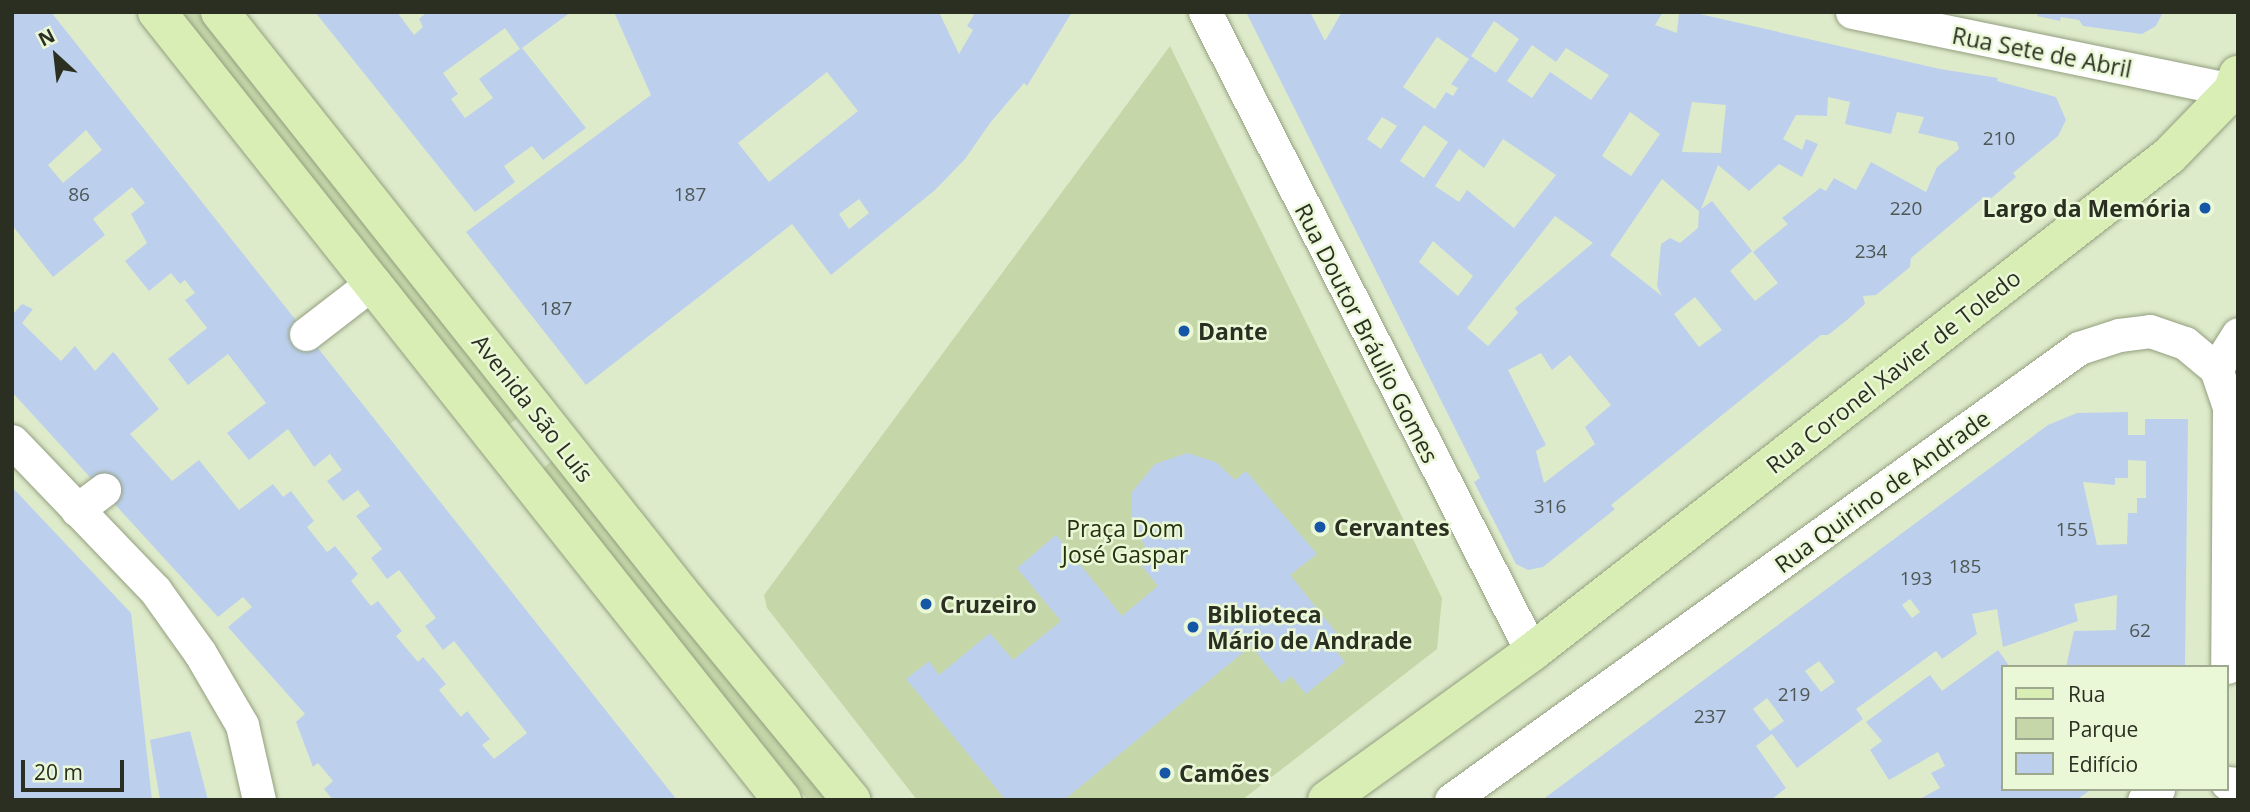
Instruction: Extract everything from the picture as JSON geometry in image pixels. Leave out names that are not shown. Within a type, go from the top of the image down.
[{"type":"main road","points":[[157,12],[782,800]]},
{"type":"main road","name":"Avenida São Luís","points":[[220,12],[670,580],[851,800]]},
{"type":"main road","name":"Rua Coronel Xavier de Toledo","points":[[1327,800],[1532,652],[2169,156],[2236,82]]},
{"type":"street","name":"Rua Doutor Bráulio Gomes","points":[[1205,12],[1532,652]]},
{"type":"street","name":"Rua Sete de Abril","points":[[1852,12],[2236,82]]},
{"type":"street","points":[[306,334],[371,284]]},
{"type":"street","name":"Rua Quirino de Andrade","points":[[1451,800],[2079,348],[2119,335],[2150,331],[2185,343],[2210,364]]},
{"type":"street","points":[[2227,665],[2229,407],[2210,364],[2238,334]]},
{"type":"street","points":[[12,441],[106,542],[155,590],[200,653],[242,725],[259,800]]},
{"type":"street","points":[[77,510],[104,489]]},
{"type":"green space","points":[[188,12],[197,12],[518,418],[507,426],[183,17]]},
{"type":"green space","name":"Praça Dom José Gaspar","points":[[1170,46],[1442,598],[1437,649],[1242,800],[917,800],[767,608],[764,595]]},
{"type":"green space","points":[[553,460],[828,800],[808,800],[541,470]]},
{"type":"building","points":[[12,12],[51,12],[677,800],[333,800],[324,789],[333,781],[318,763],[313,767],[296,722],[305,714],[228,627],[252,607],[243,597],[218,617],[12,392],[12,315],[22,304],[33,309],[22,323],[61,361],[75,346],[95,371],[113,352],[116,355],[159,409],[130,434],[172,481],[199,460],[239,510],[273,484],[283,497],[291,491],[314,521],[307,527],[327,552],[335,546],[358,574],[351,581],[371,606],[378,601],[402,631],[396,636],[418,662],[423,657],[446,684],[439,690],[461,717],[467,711],[490,739],[482,745],[494,759],[527,733],[454,641],[443,650],[425,626],[436,618],[399,570],[387,579],[371,558],[382,549],[356,516],[370,506],[358,490],[343,501],[327,481],[342,470],[330,454],[314,467],[288,429],[249,460],[227,433],[266,403],[228,354],[188,385],[168,359],[207,328],[185,300],[195,293],[185,280],[180,284],[171,273],[149,291],[125,261],[147,243],[131,214],[145,203],[132,187],[93,219],[105,235],[53,277],[12,225]],"holes":[[[86,130],[102,150],[63,183],[48,165]]]},
{"type":"building","points":[[315,12],[397,12],[414,35],[423,27],[419,19],[427,12],[571,12],[522,48],[586,128],[543,160],[532,146],[504,166],[515,182],[475,212]],"holes":[[[505,28],[520,49],[479,79],[493,98],[465,118],[451,99],[458,94],[443,73]]]},
{"type":"building","points":[[614,12],[939,12],[959,54],[973,30],[967,26],[974,15],[968,12],[1072,12],[1027,86],[1024,83],[990,123],[965,159],[935,190],[831,275],[792,224],[586,385],[466,232],[651,95]],"holes":[[[827,72],[858,111],[769,182],[738,143]],[[859,199],[869,213],[849,229],[839,214]]]},
{"type":"building","points":[[1246,12],[1310,12],[1325,41],[1342,12],[1663,12],[1655,25],[1677,33],[1679,12],[1691,12],[1940,69],[1998,78],[1997,81],[2056,97],[2066,120],[2058,136],[2013,173],[2016,177],[1987,202],[1984,197],[1911,258],[1910,267],[1876,295],[1863,296],[1865,304],[1847,320],[1828,335],[1821,335],[1611,505],[1615,509],[1543,567],[1528,570],[1516,564],[1474,482],[1480,478]],"holes":[[[1494,21],[1519,39],[1496,73],[1471,56]],[[1437,37],[1469,59],[1451,84],[1458,88],[1453,96],[1446,92],[1435,109],[1403,87]],[[1532,45],[1556,62],[1566,48],[1609,75],[1591,100],[1550,72],[1532,98],[1507,81]],[[1828,97],[1850,102],[1845,124],[1891,134],[1897,112],[1924,117],[1918,133],[1957,142],[1959,149],[1937,167],[1926,192],[1871,162],[1856,190],[1834,178],[1826,191],[1820,188],[1782,218],[1788,224],[1753,252],[1778,283],[1755,301],[1730,271],[1752,251],[1712,201],[1701,209],[1718,165],[1749,191],[1779,164],[1802,177],[1818,144],[1806,139],[1802,150],[1783,139],[1796,115],[1827,116]],[[1692,102],[1726,105],[1721,153],[1682,152]],[[1630,112],[1660,134],[1631,176],[1602,156]],[[1382,117],[1397,126],[1381,149],[1367,139]],[[1424,125],[1448,142],[1424,178],[1400,161]],[[1503,139],[1556,175],[1514,228],[1467,190],[1459,202],[1435,186],[1459,149],[1484,168]],[[1662,179],[1699,211],[1698,228],[1680,243],[1670,238],[1661,244],[1657,286],[1662,296],[1610,255]],[[1555,216],[1593,243],[1515,308],[1518,313],[1488,346],[1467,328]],[[1433,241],[1473,276],[1458,296],[1419,262]],[[1695,297],[1722,330],[1699,347],[1674,314]],[[1541,353],[1552,370],[1570,355],[1611,405],[1585,427],[1595,444],[1544,483],[1536,451],[1546,445],[1508,370]]]},
{"type":"building","points":[[2038,12],[2163,12],[2156,26],[2142,34],[2083,26],[2079,20],[2061,17],[2060,21],[2037,16]]},
{"type":"building","points":[[2128,412],[2128,435],[2145,435],[2145,419],[2188,419],[2185,665],[2066,665],[2074,631],[2116,630],[2117,595],[2074,604],[2078,621],[2003,647],[1997,609],[1972,614],[1977,634],[1942,659],[1936,651],[1856,709],[1863,719],[1797,768],[1772,734],[1756,746],[1786,788],[1771,800],[1542,800],[2048,425],[2077,413]],"holes":[[[2128,460],[2146,461],[2146,498],[2137,498],[2137,513],[2128,513],[2127,544],[2097,545],[2083,482],[2115,485],[2115,478],[2128,478]],[[1910,599],[1920,612],[1912,618],[1902,605]],[[1819,661],[1835,682],[1821,692],[1805,671]],[[1767,698],[1784,721],[1770,731],[1753,709]]]},
{"type":"building","name":"Biblioteca Mário de Andrade","points":[[1187,453],[1216,462],[1235,480],[1246,471],[1317,554],[1290,575],[1339,636],[1330,643],[1345,662],[1306,694],[1291,676],[1282,684],[1251,646],[1064,800],[1006,800],[906,679],[929,661],[939,675],[990,633],[1013,660],[1061,621],[1017,568],[1056,535],[1122,616],[1158,586],[1138,561],[1148,552],[1132,523],[1132,492],[1155,464]]},
{"type":"building","points":[[12,487],[131,613],[152,800],[12,800]]},
{"type":"building","points":[[1998,650],[2009,665],[2002,665],[2002,791],[2089,791],[2076,800],[1918,800],[1940,788],[1931,773],[1945,766],[1938,752],[1889,780],[1870,750],[1882,741],[1866,722],[1930,675],[1942,691]]},
{"type":"building","points":[[190,731],[208,800],[160,800],[150,740]]},
{"type":"place","name":"Largo da Memória","points":[[2205,208]]},
{"type":"place","name":"Dante","points":[[1184,331]]},
{"type":"place","name":"Cervantes","points":[[1320,527]]},
{"type":"place","name":"Cruzeiro","points":[[926,604]]},
{"type":"place","name":"Biblioteca Mário de Andrade","points":[[1193,627]]},
{"type":"place","name":"Camões","points":[[1165,773]]}]
